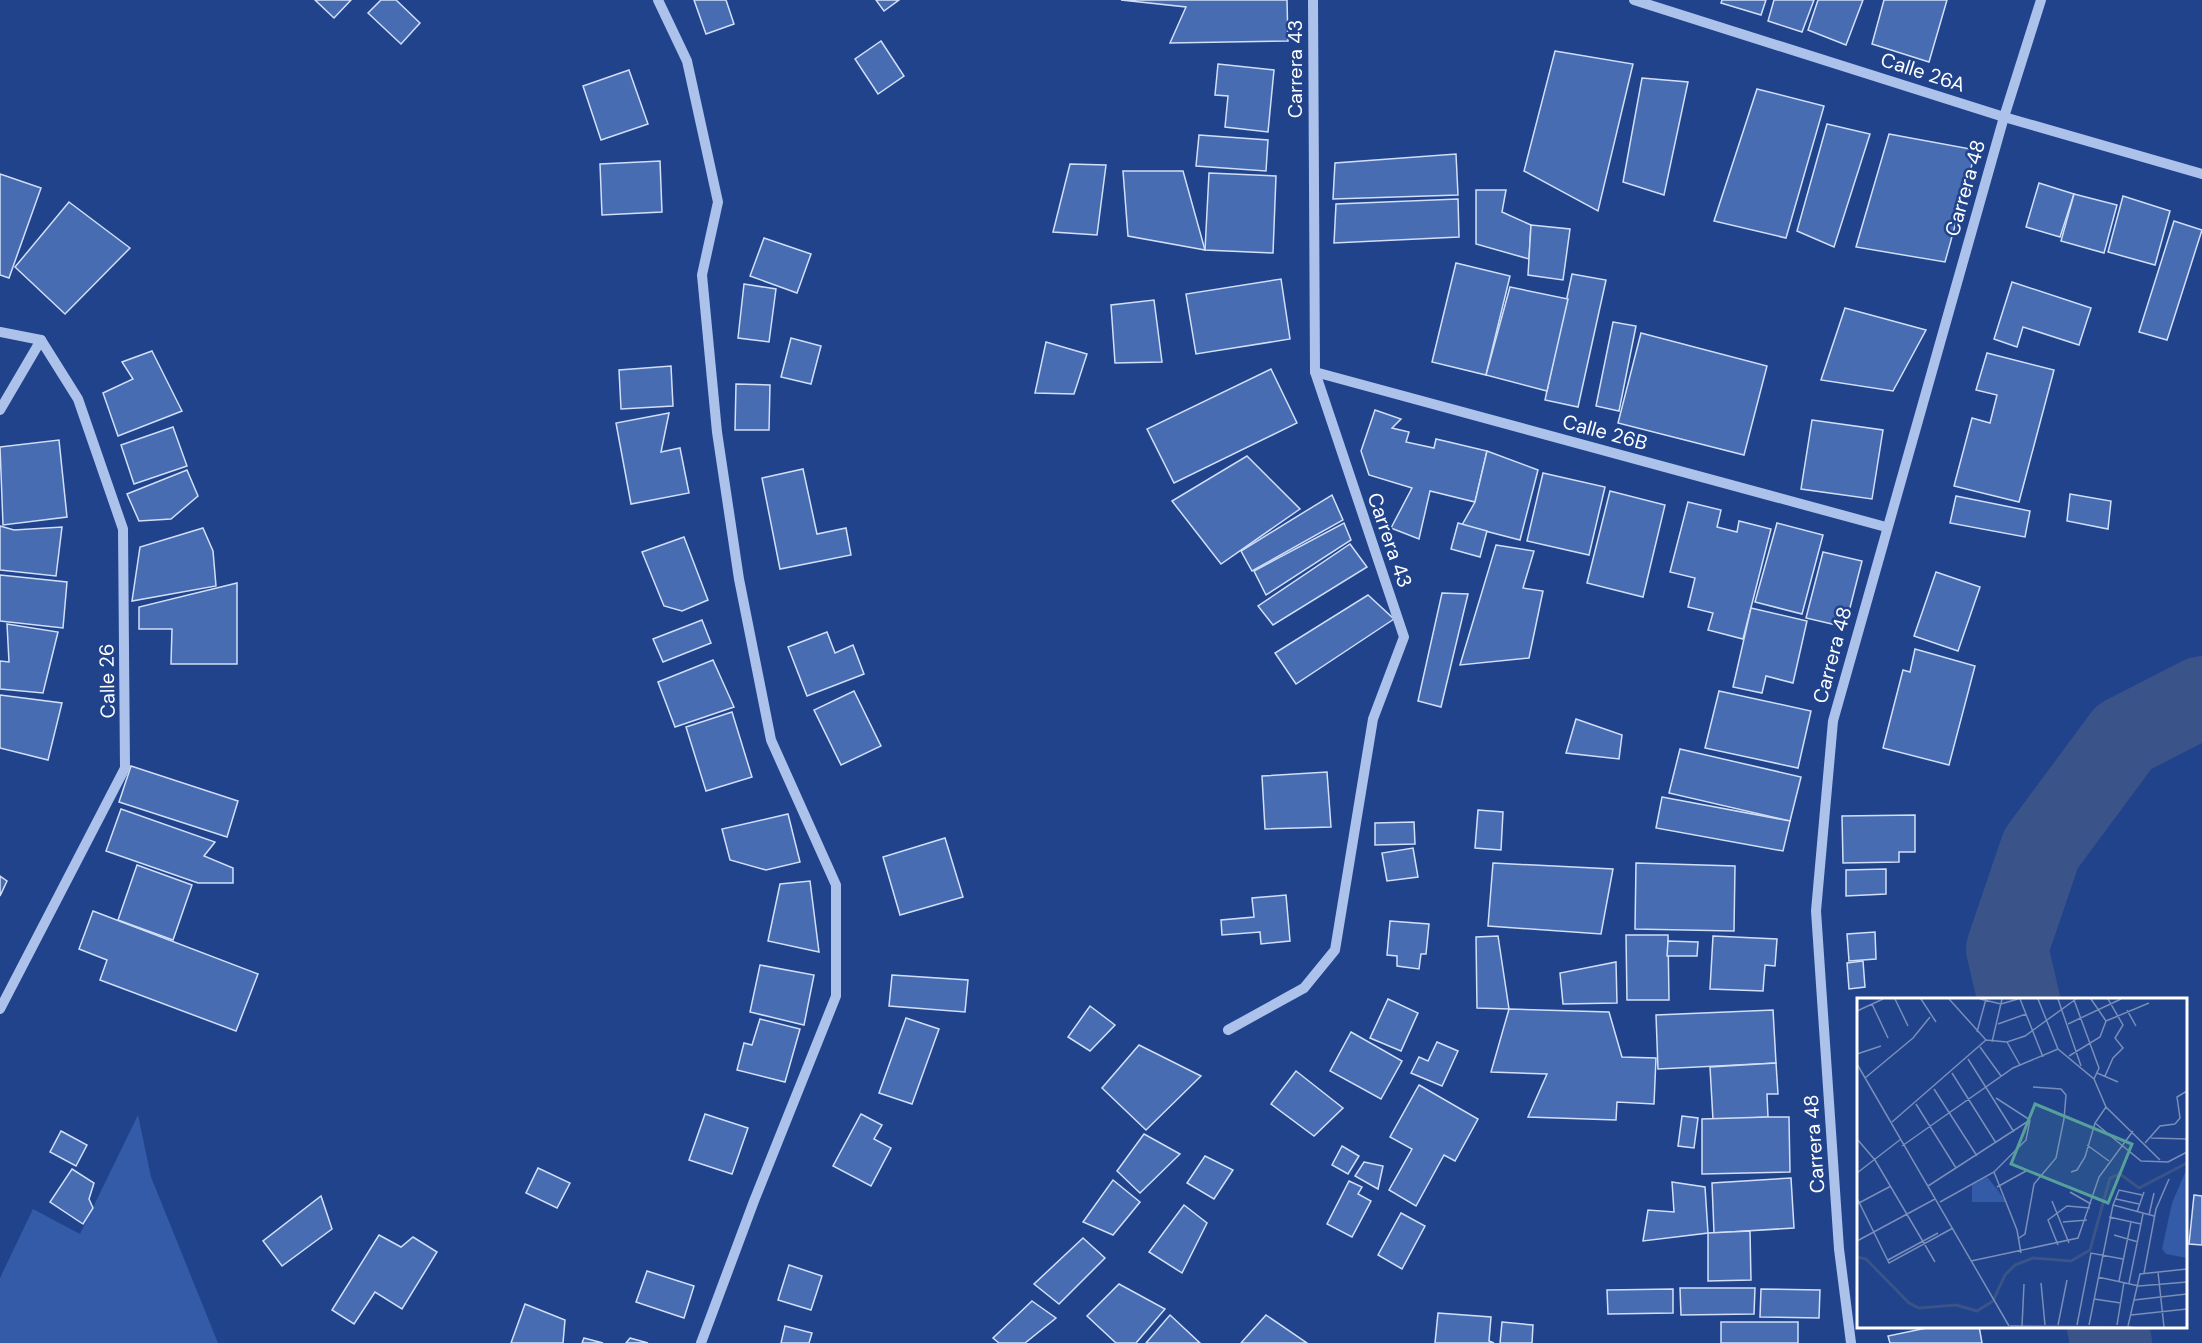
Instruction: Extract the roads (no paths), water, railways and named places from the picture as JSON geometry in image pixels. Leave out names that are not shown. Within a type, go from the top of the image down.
[{"type":"street","points":[[658,0],[687,61],[718,202],[702,275],[716,421],[739,579],[771,740],[836,885],[836,996],[754,1201],[701,1343]]},
{"type":"street","name":"Carrera 43","points":[[1228,1030],[1304,988],[1335,950],[1373,719],[1404,637],[1315,372],[1313,0]]},
{"type":"street","name":"Calle 26A","points":[[1635,0],[2004,117],[2202,174]]},
{"type":"street","name":"Carrera 48","points":[[1851,1343],[1839,1249],[1816,910],[1833,721],[1886,527],[2004,117],[2041,0]]},
{"type":"street","points":[[0,332],[41,340],[0,410]]},
{"type":"street","name":"Calle 26","points":[[0,1009],[125,768],[123,529],[78,399],[41,340]]},
{"type":"street","name":"Calle 26B","points":[[1315,372],[1886,527]]},
{"type":"waterway","points":[[2019,998],[2007,949],[2041,849],[2124,737],[2202,697]]},
{"type":"waterway","points":[[2108,1328],[2111,1343]]}]
